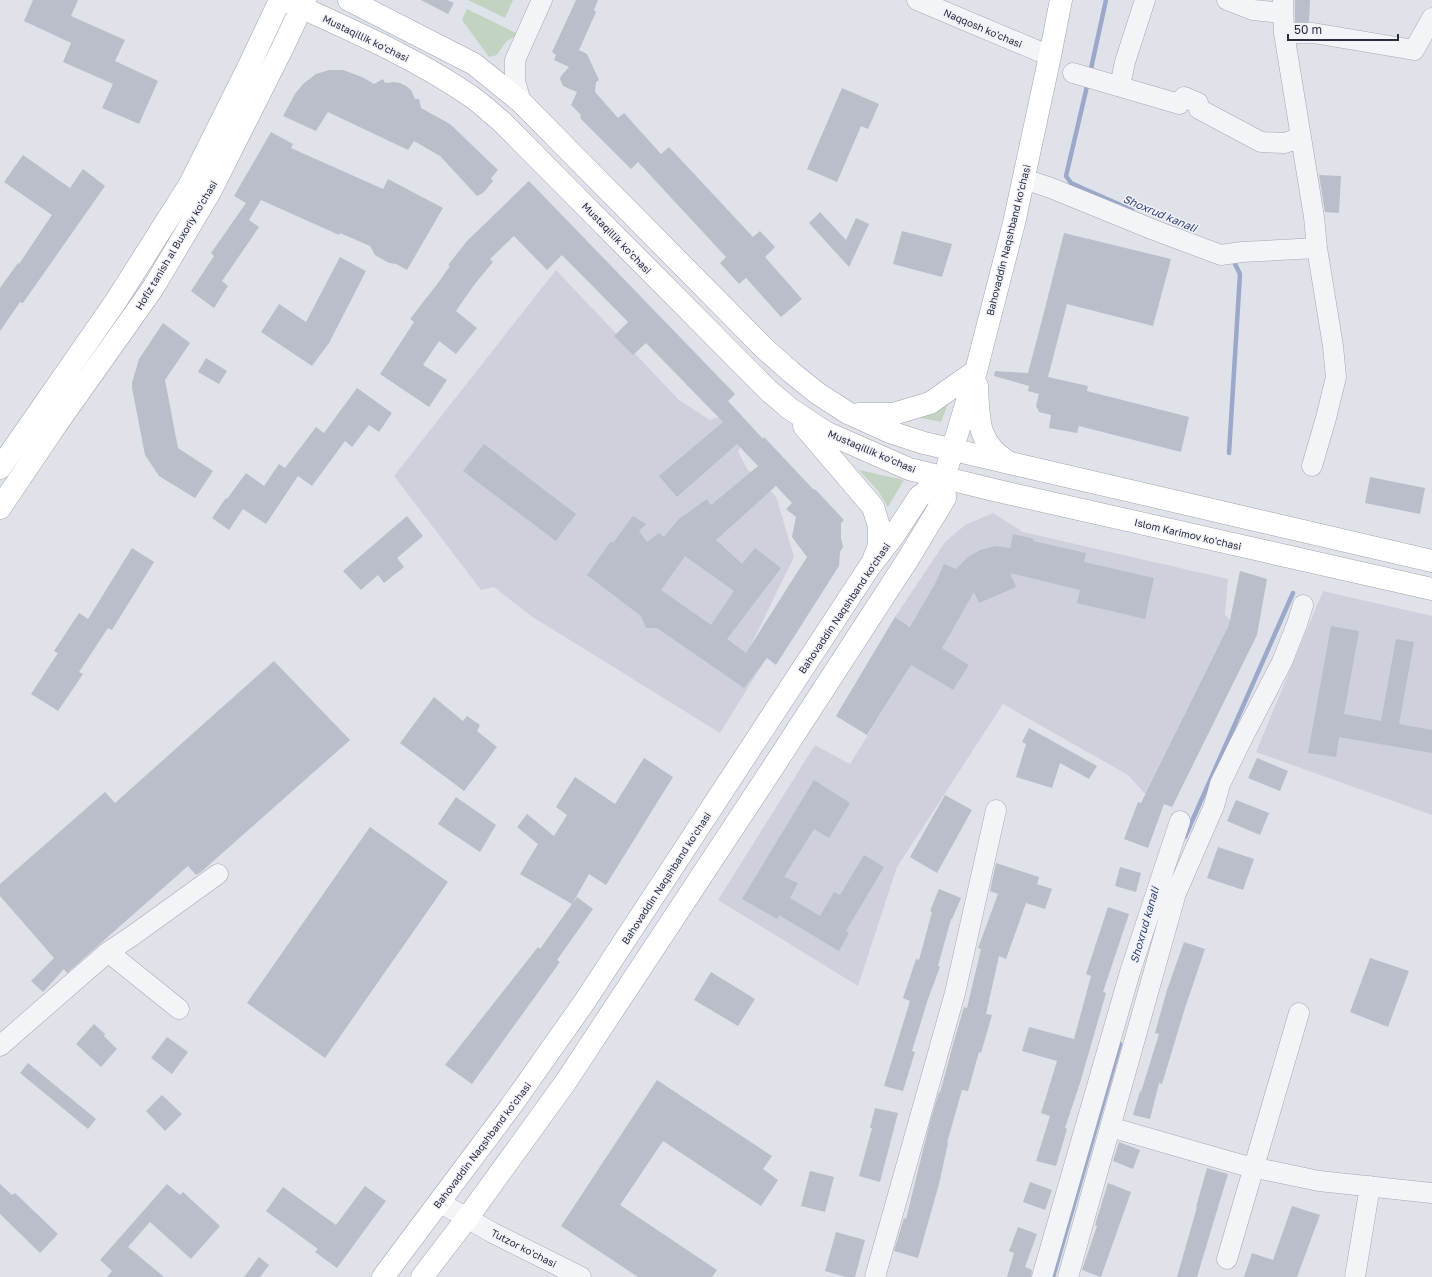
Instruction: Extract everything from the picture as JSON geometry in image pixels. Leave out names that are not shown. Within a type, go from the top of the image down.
[{"type":"main road","name":"Hofiz tanish al Buxoriy ko'chasi","points":[[0,468],[116,301],[190,184],[280,0]]},
{"type":"main road","points":[[349,0],[474,64],[521,102],[765,349],[818,393],[848,413],[890,432],[924,443],[1432,561]]},
{"type":"main road","name":"Bahovaddin Naqshband ko'chasi","points":[[422,1277],[468,1218],[565,1083],[768,775],[908,559],[945,498],[944,478],[976,371],[1014,223],[1061,0]]},
{"type":"main road","name":"Hofiz tanish al Buxoriy ko'chasi","points":[[0,508],[56,425],[153,288],[210,192],[282,49],[297,3]]},
{"type":"main road","name":"Mustaqillik ko'chasi","points":[[297,3],[437,74],[470,96],[502,122],[769,391],[789,408],[825,432],[846,442],[909,469],[944,478]]},
{"type":"main road","points":[[848,413],[893,414],[930,403],[976,371]]},
{"type":"main road","points":[[976,371],[980,426],[986,441],[996,455],[1008,463]]},
{"type":"main road","points":[[789,408],[873,507],[879,526],[879,546],[870,566]]},
{"type":"main road","name":"Bahovaddin Naqshband ko'chasi","points":[[383,1277],[511,1106],[585,1001],[870,566],[919,497],[944,478]]},
{"type":"main road","name":"Islom Karimov ko'chasi","points":[[944,478],[1432,589]]},
{"type":"street","points":[[521,102],[516,81],[515,60],[542,0]]},
{"type":"street","name":"Naqqosh ko'chasi","points":[[917,0],[1050,56]]},
{"type":"street","points":[[1120,86],[1125,62],[1145,0]]},
{"type":"street","points":[[1227,0],[1253,10],[1283,7],[1284,33],[1314,217],[1317,248],[1333,346],[1336,376],[1312,466]]},
{"type":"street","points":[[1284,33],[1313,34],[1414,50],[1432,18]]},
{"type":"street","points":[[1084,76],[1179,104],[1184,97],[1198,103],[1199,109],[1261,142],[1285,143],[1301,137]]},
{"type":"street","points":[[1024,179],[1051,188],[1154,230],[1221,255],[1242,252],[1317,248]]},
{"type":"street","points":[[1068,1277],[1176,893],[1214,806],[1220,784],[1282,662],[1303,605]]},
{"type":"street","points":[[875,1277],[955,993],[996,810]]},
{"type":"street","points":[[1042,1277],[1130,972],[1180,821]]},
{"type":"street","points":[[0,1046],[108,952],[218,874]]},
{"type":"street","points":[[108,952],[179,1009]]},
{"type":"street","points":[[1226,1259],[1299,1013]]},
{"type":"street","points":[[1110,1127],[1254,1167],[1319,1181],[1432,1193]]},
{"type":"street","points":[[1355,1277],[1370,1186]]},
{"type":"street","name":"Tutzor ko'chasi","points":[[439,1202],[493,1233],[581,1277]]},
{"type":"shaded area","points":[[556,270],[679,400],[710,420],[736,410],[754,429],[738,451],[747,469],[776,496],[794,557],[750,647],[762,665],[720,733],[531,616],[494,587],[481,590],[394,476]]},
{"type":"shaded area","points":[[993,513],[1023,532],[1228,579],[1225,615],[1253,642],[1172,807],[1146,795],[1128,775],[1003,704],[897,867],[858,986],[718,900],[815,745],[850,764],[911,665],[953,690],[969,665],[910,629],[911,627],[895,617],[945,542],[965,525]]},
{"type":"shaded area","points":[[1323,591],[1432,616],[1432,815],[1256,752]]},
{"type":"green space","points":[[468,0],[513,0],[505,18]]},
{"type":"green space","points":[[467,9],[518,34],[506,42],[497,55],[489,57],[462,20]]},
{"type":"green space","points":[[949,401],[941,422],[916,417]]},
{"type":"green space","points":[[859,470],[904,480],[888,507],[878,491]]},
{"type":"building","points":[[33,0],[78,0],[71,16],[125,40],[115,61],[158,81],[139,124],[102,108],[113,84],[63,62],[71,43],[24,21]]},
{"type":"building","points":[[421,0],[447,0],[454,3],[448,14]]},
{"type":"building","points":[[576,0],[598,0],[594,10],[596,12],[579,50],[587,54],[599,80],[596,82],[595,92],[618,118],[624,113],[661,154],[669,147],[753,237],[760,231],[775,247],[765,257],[802,299],[781,317],[746,278],[739,284],[720,263],[726,257],[638,162],[631,169],[580,118],[581,115],[571,105],[577,92],[563,86],[560,79],[569,67],[554,60],[556,55],[552,52]]},
{"type":"building","points":[[1295,0],[1310,0],[1309,22],[1295,22]]},
{"type":"building","points":[[329,70],[343,70],[362,77],[374,84],[383,79],[385,83],[394,82],[406,86],[411,90],[415,99],[419,99],[421,108],[450,124],[498,170],[491,178],[493,181],[483,193],[477,196],[440,156],[414,141],[408,150],[328,112],[316,131],[283,116],[295,94],[303,84],[316,74]]},
{"type":"building","points":[[842,88],[879,104],[868,129],[861,126],[837,182],[807,169]]},
{"type":"building","points":[[271,132],[293,144],[291,148],[383,189],[388,179],[443,208],[407,270],[396,264],[389,263],[375,255],[370,246],[340,233],[339,235],[261,200],[249,220],[259,227],[222,281],[228,286],[214,308],[191,291],[214,256],[211,253],[246,203],[234,196]]},
{"type":"building","points":[[23,155],[70,188],[83,169],[105,186],[23,303],[20,302],[0,331],[0,288],[18,263],[19,264],[52,215],[4,182]]},
{"type":"building","points":[[1319,175],[1341,176],[1339,213],[1325,212]]},
{"type":"building","points":[[529,181],[735,394],[728,401],[763,439],[764,437],[844,520],[841,523],[841,538],[843,547],[840,552],[839,566],[776,665],[767,658],[744,688],[657,628],[646,628],[641,616],[587,575],[611,541],[613,543],[633,516],[646,524],[639,531],[647,542],[659,533],[664,537],[679,519],[707,499],[711,505],[758,466],[737,444],[677,497],[659,476],[723,422],[646,343],[633,355],[614,336],[628,322],[562,255],[547,270],[514,236],[490,259],[493,262],[474,285],[456,311],[477,328],[456,354],[439,341],[423,365],[447,380],[429,407],[380,374],[414,322],[410,319],[438,283],[450,266],[448,265],[467,241]],"holes":[[[776,486],[792,503],[786,509],[796,517],[792,537],[807,557],[746,653],[727,639],[781,568],[755,548],[742,564],[716,540]],[[685,556],[734,591],[711,625],[661,590]]]},
{"type":"building","points":[[820,212],[846,240],[856,218],[869,224],[849,267],[809,223]]},
{"type":"building","points":[[902,231],[952,244],[942,277],[893,264]]},
{"type":"building","points":[[1064,233],[1171,259],[1153,326],[1067,304],[1048,377],[1088,386],[1087,391],[1189,417],[1181,452],[1079,426],[1077,433],[1049,428],[1051,415],[1039,412],[1036,406],[1039,394],[1028,391],[1029,386],[994,376],[995,371],[1028,373]]},
{"type":"building","points":[[340,257],[366,271],[329,343],[312,366],[261,332],[279,304],[306,322]]},
{"type":"building","points":[[163,323],[190,343],[165,380],[178,448],[213,471],[195,498],[159,476],[145,455],[132,388],[139,359]]},
{"type":"building","points":[[206,358],[227,371],[219,384],[198,372]]},
{"type":"building","points":[[357,388],[392,413],[379,432],[369,425],[352,447],[345,441],[312,486],[298,476],[266,524],[243,509],[229,530],[212,518],[246,473],[264,486],[279,464],[285,468],[316,427],[324,433]]},
{"type":"building","points":[[484,444],[576,514],[556,541],[463,471]]},
{"type":"building","points":[[1370,477],[1425,488],[1420,514],[1365,503]]},
{"type":"building","points":[[407,516],[423,536],[397,558],[404,567],[384,583],[378,575],[361,590],[343,571]]},
{"type":"building","points":[[1013,534],[1034,539],[1033,541],[1086,553],[1084,562],[1154,578],[1145,619],[1077,603],[1080,590],[1010,573],[1016,587],[979,603],[974,592],[942,648],[969,665],[953,690],[911,665],[867,735],[836,716],[895,617],[910,627],[935,584],[944,564],[956,569],[968,557],[980,550],[996,546],[1010,548]]},
{"type":"building","points":[[132,548],[154,562],[112,630],[108,628],[79,672],[83,674],[58,711],[31,694],[58,653],[54,651],[79,613],[88,619]]},
{"type":"building","points":[[1240,571],[1267,579],[1257,635],[1172,807],[1164,804],[1148,848],[1124,839],[1138,802],[1141,803],[1229,625]]},
{"type":"building","points":[[1331,626],[1359,631],[1344,714],[1381,721],[1396,639],[1414,642],[1399,724],[1432,730],[1432,753],[1339,737],[1336,757],[1308,753]]},
{"type":"building","points":[[274,661],[350,740],[201,872],[196,875],[188,866],[67,973],[64,969],[43,992],[31,981],[54,958],[0,896],[0,884],[105,792],[115,803]]},
{"type":"building","points":[[434,697],[463,721],[467,716],[480,725],[477,731],[497,747],[464,791],[400,743]]},
{"type":"building","points":[[1029,728],[1097,766],[1089,779],[1060,763],[1052,788],[1016,777],[1026,744],[1022,742]]},
{"type":"building","points":[[644,758],[673,777],[606,885],[589,874],[572,904],[520,874],[538,844],[517,827],[527,814],[554,836],[567,815],[556,807],[575,777],[615,804]]},
{"type":"building","points":[[1257,758],[1288,771],[1280,791],[1248,778]]},
{"type":"building","points":[[814,780],[850,803],[829,838],[814,829],[784,877],[798,883],[790,898],[820,916],[834,892],[840,895],[864,855],[884,867],[846,931],[849,933],[839,951],[779,915],[777,919],[742,899]]},
{"type":"building","points":[[945,795],[972,810],[937,873],[910,857]]},
{"type":"building","points":[[456,797],[496,825],[480,852],[438,824]]},
{"type":"building","points":[[1236,800],[1269,813],[1260,835],[1227,821]]},
{"type":"building","points":[[370,827],[448,882],[325,1058],[247,1003]]},
{"type":"building","points":[[1218,847],[1254,859],[1243,890],[1207,878]]},
{"type":"building","points":[[996,863],[1039,877],[1037,884],[1052,889],[1045,909],[1026,903],[1006,959],[999,956],[986,1014],[992,1015],[981,1053],[979,1052],[968,1091],[962,1090],[947,1143],[939,1184],[918,1258],[894,1251],[904,1218],[906,1219],[930,1122],[939,1092],[940,1093],[964,1007],[967,1008],[981,949],[978,948],[998,894],[990,891]]},
{"type":"building","points":[[1120,867],[1141,873],[1136,892],[1115,886]]},
{"type":"building","points":[[939,889],[961,898],[951,919],[938,966],[940,967],[928,999],[912,1051],[915,1052],[903,1091],[884,1086],[910,1001],[903,998],[916,959],[919,960],[932,912],[930,911]]},
{"type":"building","points":[[577,897],[593,909],[557,960],[560,962],[472,1084],[445,1065],[538,947],[540,949]]},
{"type":"building","points":[[1108,907],[1129,914],[1103,992],[1106,993],[1080,1083],[1065,1128],[1067,1129],[1056,1166],[1036,1161],[1050,1116],[1041,1113],[1057,1061],[1022,1051],[1029,1027],[1074,1039],[1091,976],[1086,974]]},
{"type":"building","points":[[1184,942],[1205,949],[1162,1084],[1159,1083],[1150,1119],[1133,1115],[1159,1034],[1155,1033],[1167,990]]},
{"type":"building","points":[[1370,958],[1409,971],[1388,1027],[1350,1012]]},
{"type":"building","points":[[711,972],[755,999],[738,1026],[694,1000]]},
{"type":"building","points":[[94,1024],[105,1034],[104,1036],[117,1049],[101,1067],[76,1044]]},
{"type":"building","points":[[167,1037],[188,1052],[172,1074],[151,1058]]},
{"type":"building","points":[[28,1063],[96,1119],[88,1129],[20,1073]]},
{"type":"building","points":[[657,1080],[772,1156],[763,1169],[778,1180],[761,1206],[663,1141],[620,1205],[717,1270],[712,1277],[638,1277],[561,1226]]},
{"type":"building","points":[[162,1095],[182,1114],[165,1131],[146,1111]]},
{"type":"building","points":[[875,1108],[898,1113],[880,1182],[859,1176],[872,1128],[870,1128]]},
{"type":"building","points":[[1119,1142],[1140,1150],[1133,1169],[1113,1161]]},
{"type":"building","points":[[1207,1168],[1228,1174],[1197,1277],[1177,1277],[1197,1207]]},
{"type":"building","points":[[810,1171],[834,1177],[825,1212],[801,1206]]},
{"type":"building","points":[[1030,1182],[1052,1190],[1045,1210],[1023,1202]]},
{"type":"building","points":[[1108,1183],[1131,1192],[1101,1277],[1082,1270],[1097,1226],[1095,1225]]},
{"type":"building","points":[[0,1184],[12,1195],[15,1193],[58,1234],[40,1253],[0,1214]]},
{"type":"building","points":[[167,1184],[180,1195],[183,1192],[220,1226],[191,1259],[150,1222],[128,1247],[164,1277],[107,1277],[112,1271],[100,1260]]},
{"type":"building","points":[[365,1186],[386,1201],[337,1268],[315,1252],[318,1249],[266,1211],[283,1187],[336,1225]]},
{"type":"building","points":[[1292,1206],[1320,1215],[1297,1277],[1244,1277],[1252,1253],[1273,1260]]},
{"type":"building","points":[[1018,1227],[1037,1234],[1025,1267],[1032,1270],[1031,1277],[1007,1277],[1014,1253],[1009,1251]]},
{"type":"building","points":[[836,1232],[865,1240],[855,1277],[846,1277],[825,1271]]},
{"type":"building","points":[[259,1257],[269,1265],[260,1277],[244,1277]]},
{"type":"waterway","name":"Shoxrud kanali","points":[[1090,73],[1106,0]]},
{"type":"waterway","name":"Shoxrud kanali","points":[[1088,82],[1066,176],[1071,183],[1132,210]]},
{"type":"waterway","name":"Shoxrud kanali","points":[[1229,453],[1240,274],[1232,258]]},
{"type":"waterway","name":"Shoxrud kanali","points":[[1185,837],[1293,593]]},
{"type":"waterway","name":"Shoxrud kanali","points":[[1053,1277],[1120,1044]]}]
